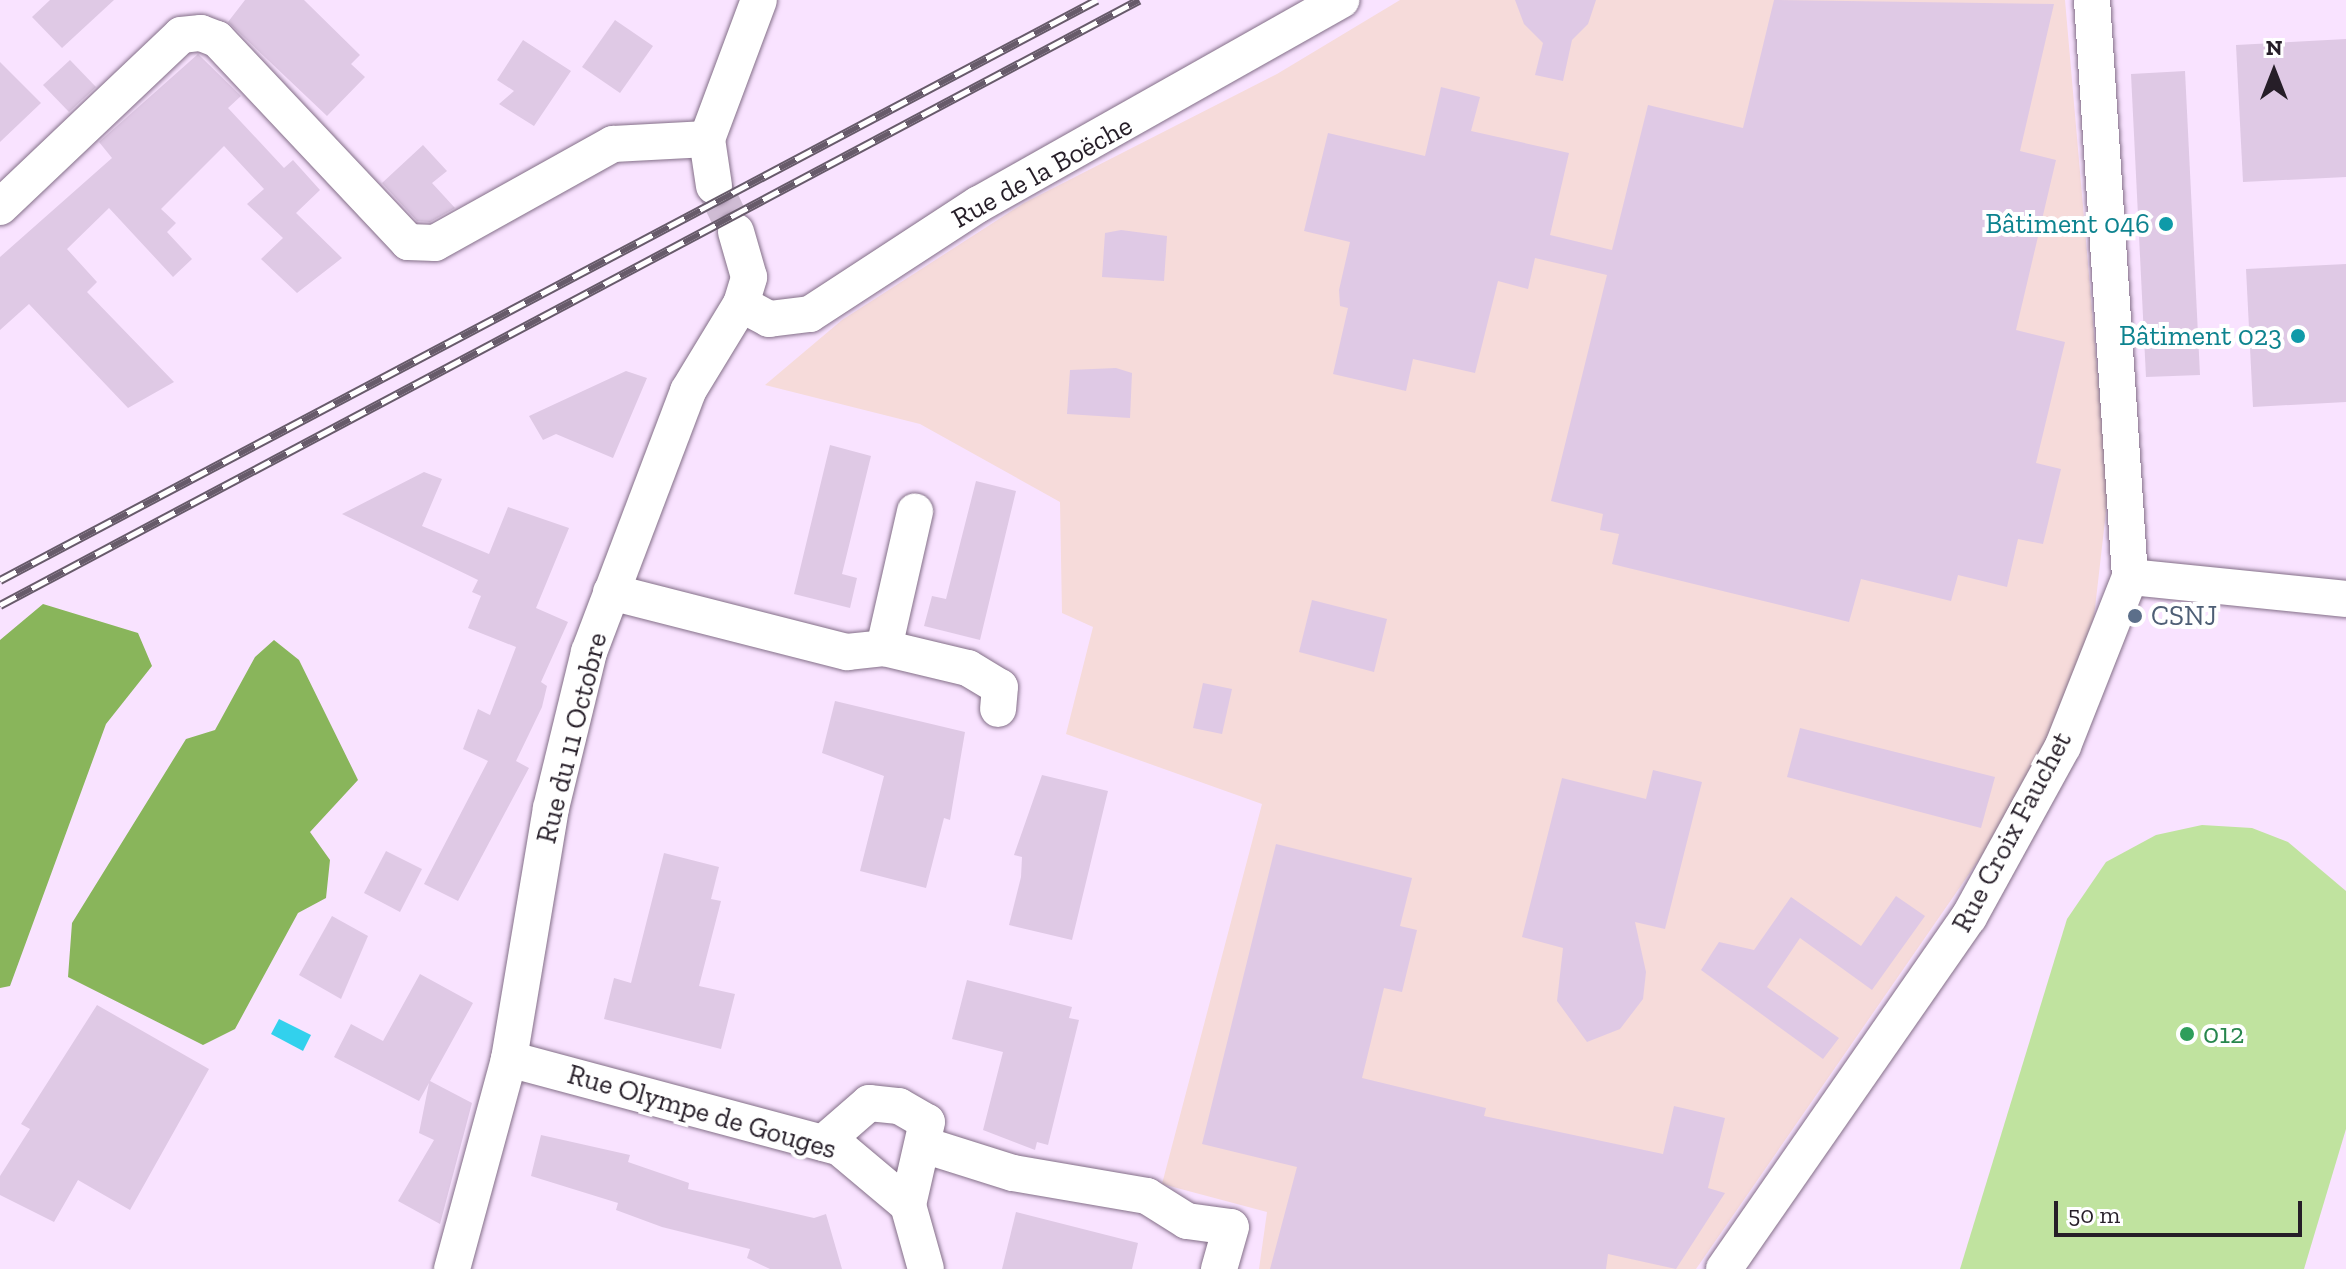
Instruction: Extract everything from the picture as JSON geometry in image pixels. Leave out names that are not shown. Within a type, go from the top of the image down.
[{"type":"street","points":[[714,186],[707,139],[759,0]]},
{"type":"street","name":"Rue de la Boëche","points":[[741,304],[769,319],[810,314],[979,204],[1341,0]]},
{"type":"street","name":"Rue Croix Fauchet","points":[[1724,1269],[1969,917],[2063,746],[2130,577],[2092,0]]},
{"type":"street","points":[[0,207],[181,35],[201,33],[217,39],[408,242],[435,243],[613,144],[707,139]]},
{"type":"street","name":"Rue du 11 Octobre","points":[[452,1269],[509,1059],[551,808],[611,592],[688,391],[741,304],[749,277],[736,232]]},
{"type":"street","points":[[884,648],[915,511]]},
{"type":"street","points":[[2130,577],[2346,599]]},
{"type":"street","points":[[611,592],[847,652],[884,648],[968,668],[1000,687],[998,709]]},
{"type":"street","name":"Rue Olympe de Gouges","points":[[509,1059],[840,1148],[908,1205]]},
{"type":"street","points":[[823,1143],[869,1103],[899,1106],[927,1122],[908,1205],[926,1269]]},
{"type":"street","points":[[924,1145],[1013,1173],[1147,1196],[1187,1221],[1231,1227],[1219,1269]]},
{"type":"shaded area","points":[[1400,0],[2065,0],[2108,494],[2094,617],[2034,780],[1696,1269],[1259,1269],[1267,1212],[1162,1184],[1262,804],[1066,734],[1093,627],[1062,613],[1060,502],[920,424],[765,385],[842,320],[1024,203],[1277,74]]},
{"type":"green space","points":[[43,604],[138,633],[152,666],[106,724],[10,986],[0,988],[0,640]]},
{"type":"green space","points":[[274,640],[299,660],[358,780],[310,832],[330,860],[326,898],[298,913],[235,1029],[203,1045],[68,977],[72,923],[186,739],[215,730],[255,657]]},
{"type":"green space","name":"012","points":[[2202,825],[2252,828],[2288,842],[2346,891],[2346,1129],[2304,1269],[1960,1269],[2067,919],[2106,862],[2156,835]]},
{"type":"water","points":[[279,1019],[311,1035],[303,1051],[271,1034]]},
{"type":"building","points":[[50,0],[114,0],[62,48],[32,17]]},
{"type":"building","points":[[245,0],[304,0],[360,55],[351,64],[365,77],[327,116],[228,22]]},
{"type":"building","points":[[1515,0],[1596,0],[1588,24],[1572,40],[1563,81],[1535,75],[1543,43],[1524,24]]},
{"type":"building","points":[[1774,0],[2054,4],[2020,151],[2056,160],[2016,330],[2065,342],[2036,463],[2061,469],[2043,544],[2018,539],[2007,587],[1958,575],[1951,601],[1861,579],[1849,622],[1612,564],[1619,534],[1600,530],[1603,514],[1551,501],[1607,275],[1535,258],[1528,289],[1498,281],[1475,373],[1413,359],[1406,391],[1333,374],[1348,308],[1340,306],[1339,290],[1350,242],[1304,231],[1328,133],[1425,156],[1441,87],[1480,97],[1471,131],[1569,153],[1550,235],[1612,250],[1648,105],[1743,128]]},
{"type":"building","points":[[615,20],[653,46],[620,93],[582,67]]},
{"type":"building","points":[[2346,39],[2346,177],[2243,182],[2236,45]]},
{"type":"building","points":[[523,40],[571,71],[534,126],[499,104],[514,91],[497,80]]},
{"type":"building","points":[[198,54],[241,96],[228,108],[284,168],[293,160],[320,190],[296,213],[342,258],[297,293],[261,259],[283,238],[247,204],[264,189],[224,146],[161,209],[176,223],[167,232],[192,259],[173,277],[109,208],[67,249],[97,282],[87,292],[174,382],[128,408],[29,304],[0,330],[0,257],[112,158],[99,142]]},
{"type":"building","points":[[70,60],[96,87],[69,112],[43,85]]},
{"type":"building","points":[[0,62],[41,103],[0,142]]},
{"type":"building","name":"Bâtiment 046","points":[[2185,71],[2200,375],[2146,377],[2131,74]]},
{"type":"building","points":[[423,145],[447,171],[432,183],[455,208],[430,222],[417,221],[382,183]]},
{"type":"building","points":[[1121,230],[1167,236],[1164,281],[1102,277],[1105,233]]},
{"type":"building","name":"Bâtiment 023","points":[[2346,264],[2346,402],[2253,407],[2246,269]]},
{"type":"building","points":[[1116,368],[1132,373],[1130,418],[1067,414],[1070,370]]},
{"type":"building","points":[[626,371],[647,378],[613,458],[556,434],[543,440],[529,416]]},
{"type":"building","points":[[830,445],[871,456],[842,574],[857,578],[850,608],[794,594]]},
{"type":"building","points":[[424,472],[442,479],[422,526],[489,554],[508,507],[569,528],[536,608],[568,622],[541,682],[547,686],[542,707],[516,761],[529,768],[458,901],[424,884],[488,761],[463,749],[478,709],[490,715],[516,647],[468,628],[481,596],[472,592],[478,580],[342,514]]},
{"type":"building","points":[[976,481],[1016,491],[980,640],[924,626],[932,596],[946,599]]},
{"type":"building","points":[[1312,600],[1387,619],[1374,672],[1299,652]]},
{"type":"building","points":[[1203,683],[1232,689],[1222,734],[1193,728]]},
{"type":"building","points":[[835,701],[965,732],[950,820],[944,818],[926,888],[860,871],[884,776],[822,753]]},
{"type":"building","points":[[1800,728],[1995,777],[1981,828],[1787,777]]},
{"type":"building","points":[[1653,770],[1702,782],[1665,929],[1635,922],[1646,972],[1643,999],[1620,1029],[1587,1042],[1557,1001],[1563,948],[1522,937],[1562,778],[1646,799]]},
{"type":"building","points":[[1042,775],[1108,791],[1072,940],[1009,925],[1021,877],[1022,857],[1014,855]]},
{"type":"building","points":[[1276,844],[1412,878],[1400,926],[1417,930],[1402,992],[1384,988],[1362,1078],[1486,1108],[1484,1116],[1663,1154],[1674,1106],[1725,1118],[1708,1188],[1725,1193],[1676,1269],[1608,1254],[1606,1269],[1270,1269],[1297,1167],[1202,1144]]},
{"type":"building","points":[[386,851],[422,869],[400,912],[364,893]]},
{"type":"building","points":[[664,853],[719,867],[711,899],[721,901],[699,986],[735,994],[721,1049],[604,1019],[614,978],[631,983]]},
{"type":"building","points":[[1896,896],[1925,916],[1872,990],[1800,938],[1767,987],[1839,1038],[1823,1059],[1701,970],[1719,942],[1754,950],[1791,897],[1861,946]]},
{"type":"building","points":[[332,916],[368,936],[341,999],[299,975]]},
{"type":"building","points":[[420,974],[473,1003],[430,1081],[472,1103],[440,1224],[398,1201],[434,1140],[419,1133],[429,1083],[419,1101],[334,1057],[351,1024],[383,1041]]},
{"type":"building","points":[[967,980],[1072,1007],[1069,1018],[1079,1020],[1048,1145],[1037,1142],[1035,1150],[983,1130],[1003,1052],[952,1039]]},
{"type":"building","points":[[97,1005],[209,1069],[130,1210],[78,1180],[54,1222],[0,1195],[0,1176],[30,1129],[21,1124]]},
{"type":"building","points":[[541,1135],[630,1155],[628,1162],[689,1183],[688,1189],[814,1218],[826,1214],[842,1269],[770,1269],[747,1258],[750,1249],[662,1227],[616,1210],[618,1203],[531,1176]]},
{"type":"building","points":[[1016,1212],[1138,1243],[1132,1269],[1002,1269]]},
{"type":"tunnel","points":[[714,186],[736,232]]},
{"type":"railway","points":[[0,580],[1097,0]]},
{"type":"railway","points":[[0,605],[1139,0]]},
{"type":"place","name":"Bâtiment 046","points":[[2166,224]]},
{"type":"place","name":"Bâtiment 023","points":[[2298,336]]},
{"type":"place","name":"CSNJ","points":[[2135,616]]},
{"type":"place","name":"012","points":[[2187,1034]]}]
